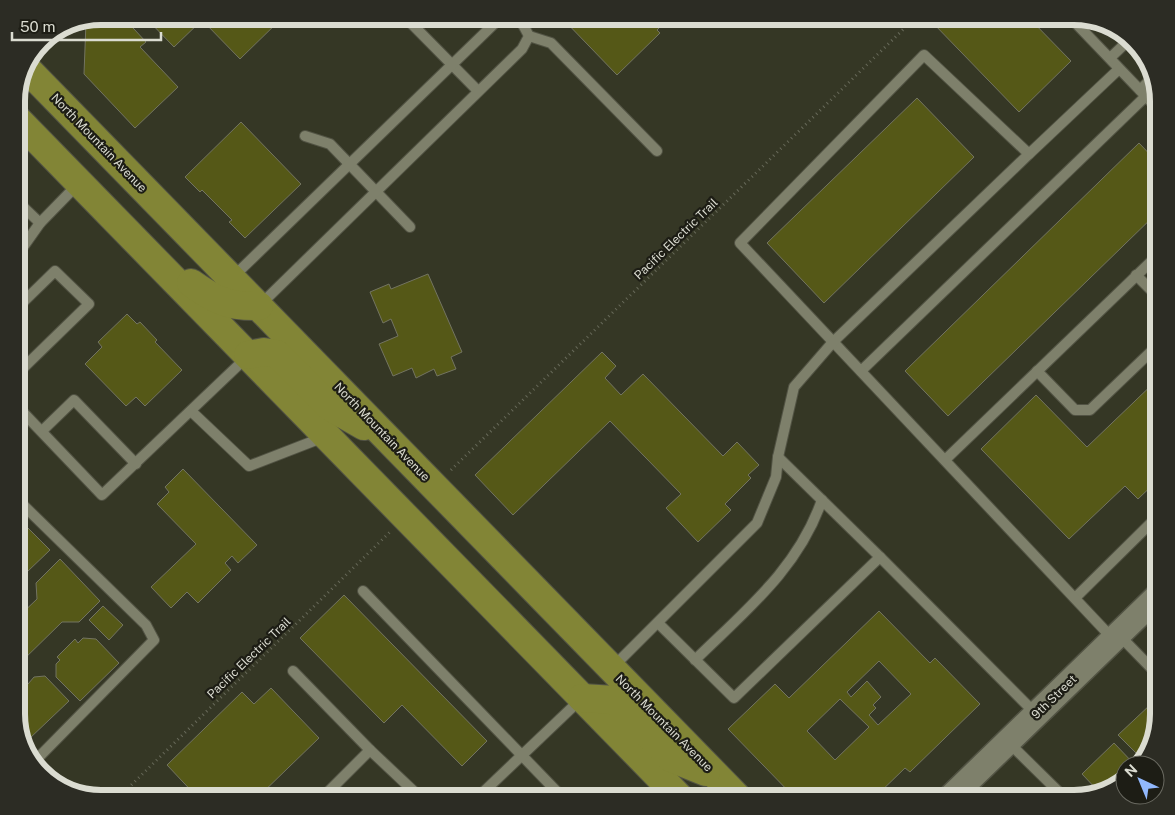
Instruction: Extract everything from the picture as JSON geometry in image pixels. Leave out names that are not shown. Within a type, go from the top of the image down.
[{"type":"main road","name":"North Mountain Avenue","points":[[31,73],[730,790]]},
{"type":"main road","points":[[25,130],[248,355],[672,790]]},
{"type":"main road","points":[[140,247],[221,302],[236,306],[259,306]]},
{"type":"main road","points":[[248,355],[264,352],[277,354],[328,406],[355,422],[384,435]]},
{"type":"main road","points":[[434,546],[483,572],[578,668],[610,669]]},
{"type":"main road","points":[[582,698],[614,700],[671,758],[716,776]]},
{"type":"street","name":"9th Street","points":[[958,790],[1150,604]]},
{"type":"lane","points":[[413,25],[478,91]]},
{"type":"lane","points":[[232,278],[493,25]]},
{"type":"lane","points":[[523,25],[529,36],[550,43],[657,151]]},
{"type":"lane","points":[[1078,25],[1150,100]]},
{"type":"lane","points":[[259,306],[522,49],[529,36]]},
{"type":"lane","points":[[1110,58],[1124,44]]},
{"type":"lane","points":[[1029,154],[924,55],[740,243],[1075,598],[1150,668]]},
{"type":"lane","points":[[610,669],[758,523],[776,477],[778,457],[794,387],[833,342],[1119,68]]},
{"type":"lane","points":[[861,371],[1143,93],[1148,85]]},
{"type":"lane","points":[[305,136],[330,144],[410,226]]},
{"type":"lane","points":[[25,244],[40,223],[78,184]]},
{"type":"lane","points":[[25,209],[40,223]]},
{"type":"lane","points":[[945,460],[1150,262]]},
{"type":"lane","points":[[25,300],[55,271],[89,304],[25,366]]},
{"type":"lane","points":[[1136,275],[1150,289]]},
{"type":"lane","points":[[1037,371],[1076,410],[1090,410],[1150,353]]},
{"type":"lane","points":[[25,414],[102,495],[248,355]]},
{"type":"lane","points":[[42,431],[74,400],[136,464]]},
{"type":"lane","points":[[191,411],[248,466],[327,436]]},
{"type":"lane","points":[[778,457],[1036,714]]},
{"type":"lane","points":[[695,660],[785,571],[810,532],[822,500]]},
{"type":"lane","points":[[25,507],[146,625],[154,640],[39,757]]},
{"type":"lane","points":[[1075,598],[1150,524]]},
{"type":"lane","points":[[658,623],[734,698],[880,557]]},
{"type":"lane","points":[[363,590],[555,790]]},
{"type":"lane","points":[[293,671],[370,750],[412,790]]},
{"type":"lane","points":[[485,790],[582,698]]},
{"type":"lane","points":[[1007,742],[1057,790]]},
{"type":"lane","points":[[330,790],[370,750]]},
{"type":"path","name":"Pacific Electric Trail","points":[[447,474],[907,25]]},
{"type":"path","name":"Pacific Electric Trail","points":[[126,790],[393,529]]},
{"type":"building","points":[[130,25],[146,42],[140,47],[178,87],[135,128],[84,74],[86,26]]},
{"type":"building","points":[[153,25],[197,25],[174,47]]},
{"type":"building","points":[[207,25],[275,25],[240,59]]},
{"type":"building","points":[[569,25],[662,25],[657,30],[660,33],[617,75]]},
{"type":"building","points":[[935,25],[1036,25],[1071,61],[1019,112]]},
{"type":"building","points":[[917,98],[974,157],[824,303],[767,243]]},
{"type":"building","points":[[241,122],[301,184],[245,238],[229,222],[232,220],[202,190],[200,192],[185,177]]},
{"type":"building","points":[[1139,143],[1150,155],[1150,220],[948,416],[905,371]]},
{"type":"building","points":[[428,274],[462,352],[451,357],[456,369],[437,376],[434,369],[416,378],[412,368],[393,376],[379,344],[398,336],[391,319],[383,323],[370,292],[389,284],[391,289]]},
{"type":"building","points":[[127,314],[137,324],[140,322],[157,340],[155,342],[182,370],[145,406],[136,397],[126,406],[85,364],[102,347],[98,342]]},
{"type":"building","points":[[602,352],[616,366],[605,378],[621,395],[643,374],[723,456],[737,442],[759,465],[748,475],[751,478],[725,504],[731,510],[698,542],[666,508],[681,494],[610,421],[513,515],[475,475]]},
{"type":"building","points":[[1150,387],[1150,488],[1138,499],[1125,486],[1069,539],[981,449],[1036,395],[1087,447]]},
{"type":"building","points":[[183,469],[257,545],[238,563],[232,556],[225,563],[231,570],[198,603],[187,592],[171,608],[151,587],[196,544],[157,504],[169,492],[165,487]]},
{"type":"building","points":[[25,525],[50,550],[25,572]]},
{"type":"building","points":[[60,559],[100,601],[79,622],[62,622],[25,658],[25,610],[37,599],[36,583]]},
{"type":"building","points":[[344,595],[487,741],[462,766],[402,705],[384,723],[300,638]]},
{"type":"building","points":[[103,606],[123,625],[109,640],[89,620]]},
{"type":"building","points":[[879,611],[930,663],[935,658],[980,704],[910,772],[905,768],[882,790],[787,790],[728,729],[775,684],[789,698]],"holes":[[[879,661],[911,694],[878,725],[869,715],[876,708],[873,705],[881,697],[867,681],[851,697],[847,692]],[[840,699],[869,727],[835,760],[807,731]]]},
{"type":"building","points":[[83,638],[96,639],[119,663],[80,701],[56,677],[56,664],[60,660],[57,657],[75,639],[78,643]]},
{"type":"building","points":[[45,676],[69,701],[29,739],[25,719],[25,681],[28,684],[34,677]]},
{"type":"building","points":[[271,688],[319,738],[265,790],[191,790],[167,765],[242,692],[254,704]]},
{"type":"building","points":[[1150,705],[1146,738],[1138,755],[1118,735]]},
{"type":"building","points":[[1114,743],[1125,755],[1115,755],[1115,778],[1094,787],[1082,774]]}]
